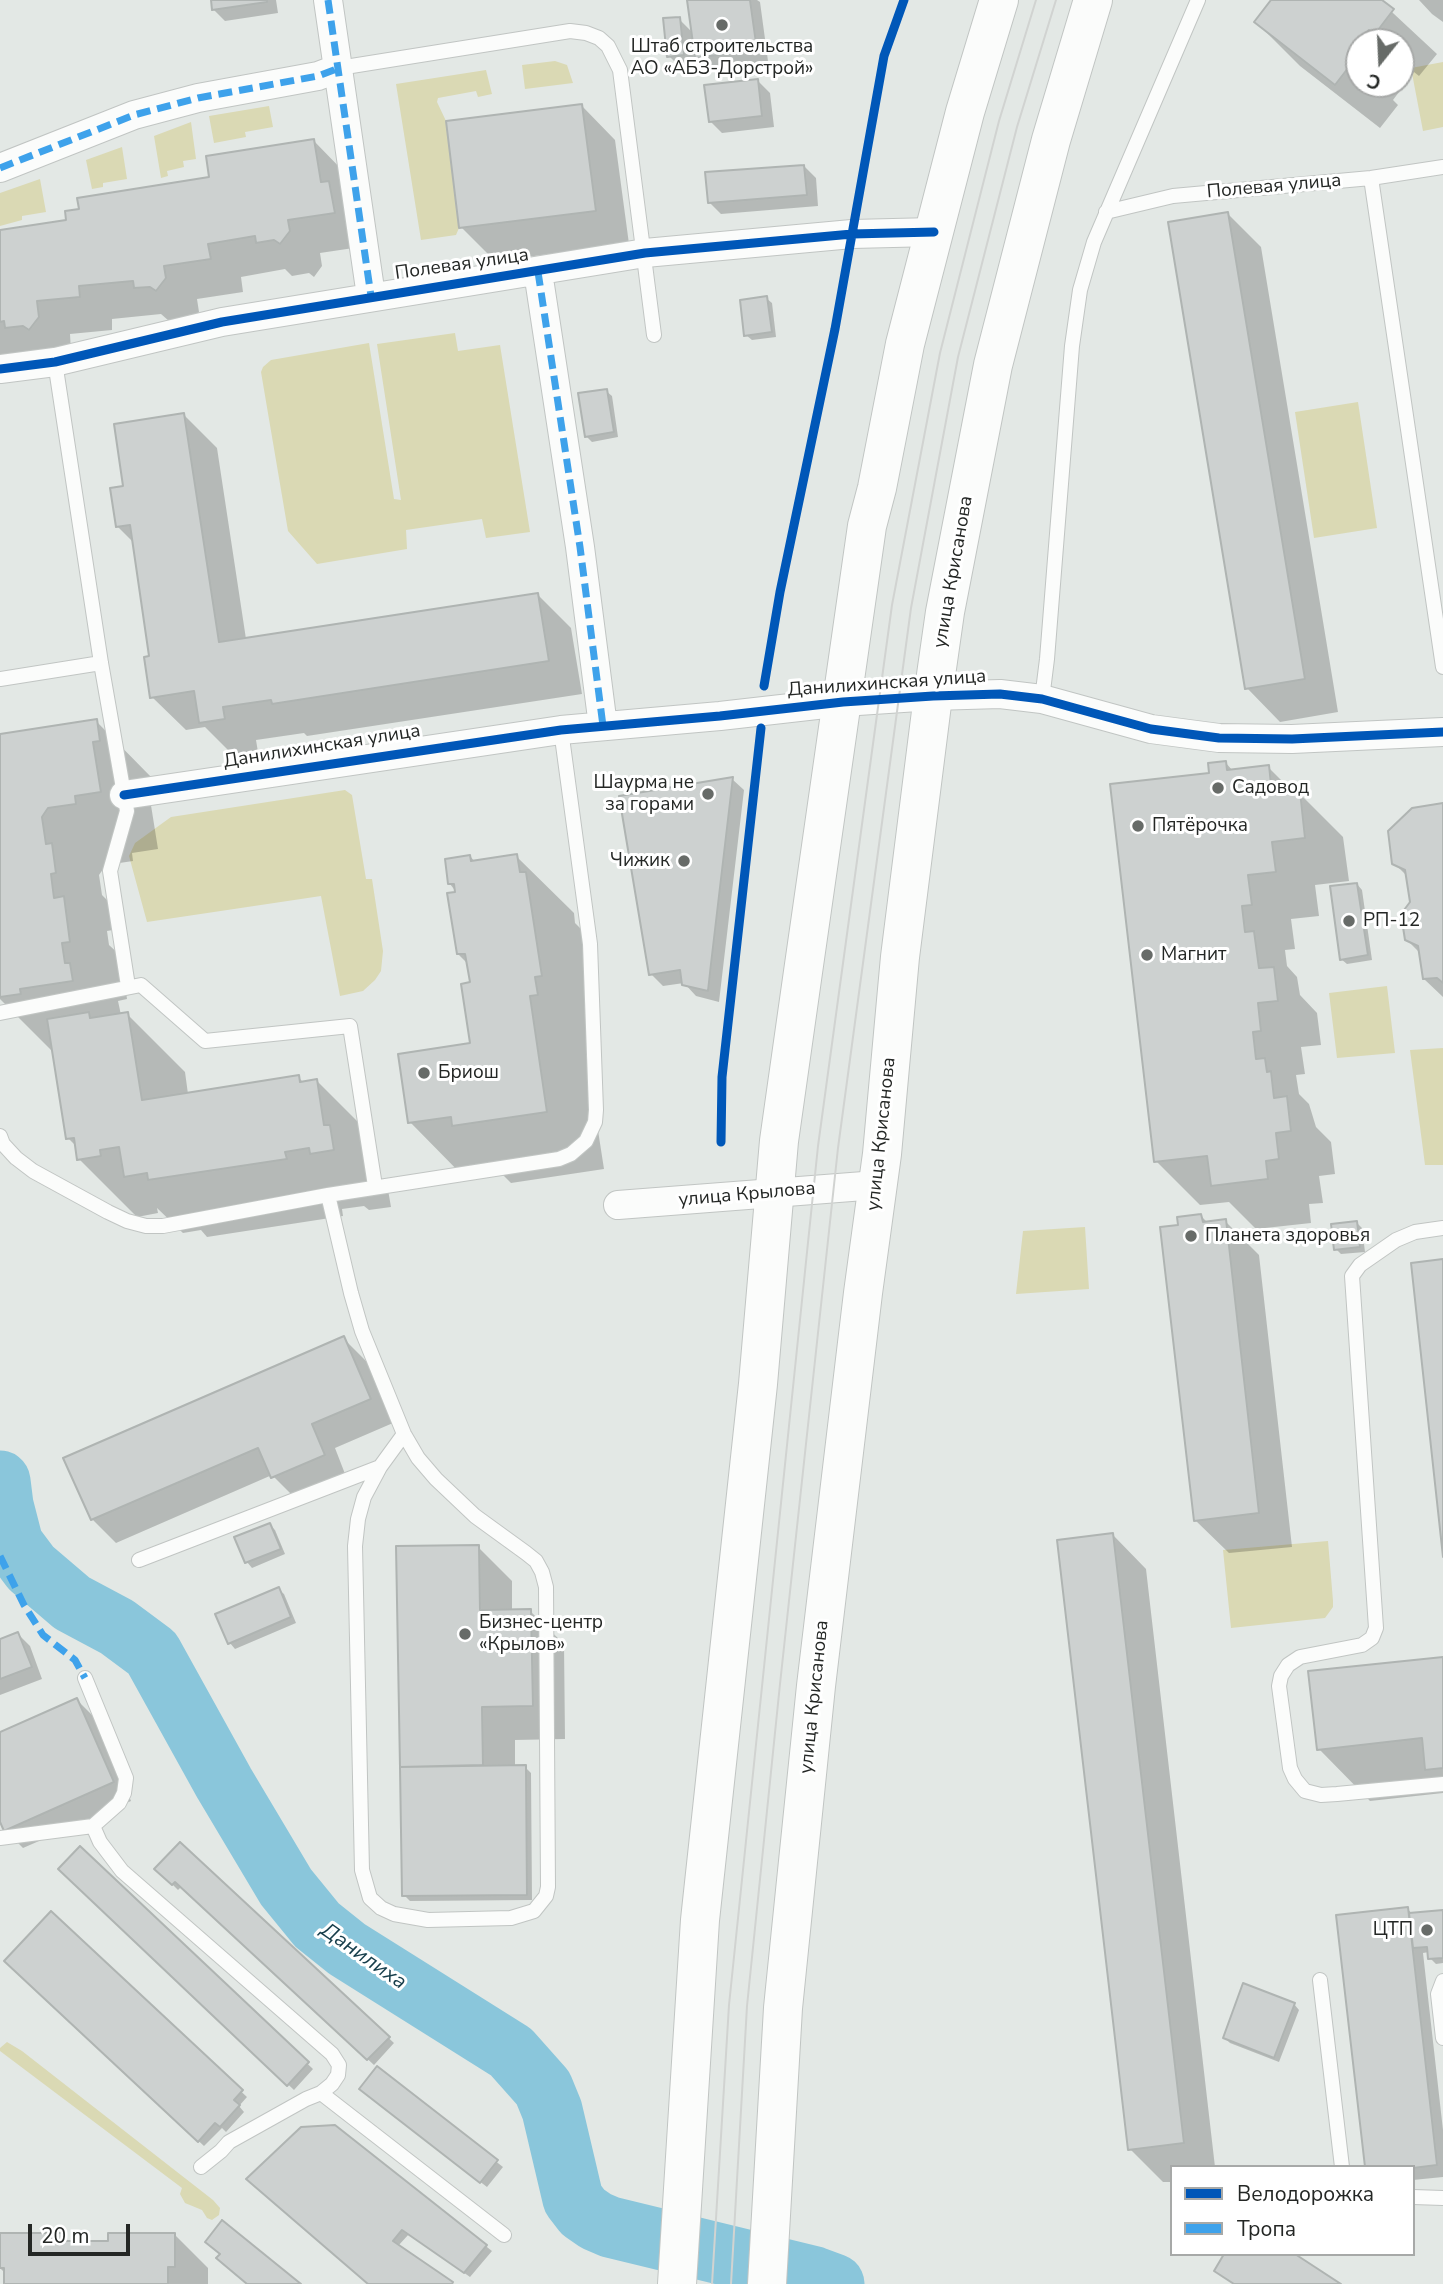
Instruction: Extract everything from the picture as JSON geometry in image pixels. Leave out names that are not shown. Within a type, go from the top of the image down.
[{"type":"main road","points":[[677,2284],[700,1920],[758,1384],[781,1128],[867,526],[905,344],[965,112],[999,0]]},
{"type":"main road","name":"улица Крисанова","points":[[767,2284],[783,2008],[816,1686],[877,1185],[900,957],[933,696],[948,598],[993,365],[1051,140],[1093,0]]},
{"type":"street","points":[[328,0],[371,296]]},
{"type":"street","points":[[0,167],[134,115],[198,98],[318,76],[339,68]]},
{"type":"street","name":"Полевая улица","points":[[0,369],[55,362],[222,322],[645,253],[852,234],[934,232]]},
{"type":"street","points":[[538,272],[580,547],[603,726]]},
{"type":"street","name":"Данилихинская улица","points":[[124,795],[561,730],[843,702],[933,696],[1000,694],[1042,699],[1151,729],[1219,738],[1292,739],[1443,732]]},
{"type":"street","name":"улица Крылова","points":[[618,1205],[877,1185]]},
{"type":"lane","points":[[1042,699],[1075,316],[1094,242],[1198,0]]},
{"type":"lane","points":[[339,68],[570,31],[599,38],[608,46],[620,70],[654,335]]},
{"type":"lane","name":"Полевая улица","points":[[1107,212],[1173,196],[1371,178],[1443,167]]},
{"type":"lane","points":[[1371,178],[1443,667]]},
{"type":"lane","points":[[55,362],[101,663],[127,811],[110,872],[128,986]]},
{"type":"lane","points":[[0,679],[101,663]]},
{"type":"lane","points":[[0,1136],[16,1158],[33,1171],[117,1217],[146,1226],[163,1226],[375,1186],[559,1159],[579,1149],[591,1131],[596,1110],[590,944],[561,730]]},
{"type":"lane","points":[[0,1013],[141,985],[205,1041],[350,1026],[375,1186]]},
{"type":"lane","points":[[328,1195],[362,1331],[404,1434],[418,1458],[456,1499],[536,1561],[542,1572],[546,1587],[548,1887],[541,1905],[523,1915],[412,1919],[381,1908],[370,1898],[362,1870],[355,1546],[358,1518],[364,1497],[380,1467],[404,1434]]},
{"type":"lane","points":[[1443,1228],[1396,1240],[1360,1265],[1352,1276],[1376,1628],[1372,1638],[1362,1645],[1300,1657],[1288,1665],[1281,1676],[1279,1686],[1290,1768],[1305,1790],[1321,1795],[1443,1784]]},
{"type":"lane","points":[[139,1560],[380,1467]]},
{"type":"lane","points":[[0,1838],[93,1826],[119,1803],[124,1793],[126,1778],[85,1678]]},
{"type":"lane","points":[[93,1826],[100,1842],[122,1871],[332,2054],[339,2065],[338,2075],[321,2093],[240,2134],[201,2167]]},
{"type":"lane","points":[[1320,1980],[1342,2165]]},
{"type":"lane","points":[[1443,1981],[1438,1994],[1443,2038]]},
{"type":"lane","points":[[321,2093],[504,2235]]},
{"type":"lane","points":[[1415,2197],[1443,2198]]},
{"type":"green space","points":[[555,61],[567,65],[573,83],[525,89],[522,65]]},
{"type":"green space","points":[[1443,62],[1443,127],[1423,131],[1415,89],[1415,67]]},
{"type":"green space","points":[[486,70],[492,94],[478,97],[476,91],[438,98],[437,102],[446,121],[459,228],[456,235],[421,240],[396,84]]},
{"type":"green space","points":[[269,106],[273,127],[245,132],[246,137],[214,143],[209,116]]},
{"type":"green space","points":[[191,122],[196,159],[183,161],[184,167],[167,171],[168,176],[161,178],[154,136]]},
{"type":"green space","points":[[122,147],[127,179],[103,183],[103,187],[92,189],[86,160]]},
{"type":"green space","points":[[40,179],[46,212],[22,216],[22,220],[0,226],[0,193]]},
{"type":"green space","points":[[455,333],[458,351],[500,345],[530,532],[486,538],[482,519],[406,530],[407,549],[317,564],[288,531],[261,372],[263,367],[271,360],[369,343],[394,499],[401,500],[377,344]]},
{"type":"green space","points":[[1358,402],[1377,528],[1314,538],[1295,412]]},
{"type":"green space","points":[[345,790],[352,795],[366,879],[372,879],[383,951],[381,971],[363,991],[340,996],[321,896],[147,922],[129,856],[135,843],[171,817]]},
{"type":"green space","points":[[1387,986],[1395,1053],[1337,1058],[1329,993]]},
{"type":"green space","points":[[1443,1048],[1443,1165],[1425,1165],[1410,1050]]},
{"type":"green space","points":[[1085,1227],[1089,1289],[1016,1294],[1023,1231]]},
{"type":"green space","points":[[1328,1541],[1333,1607],[1325,1618],[1231,1628],[1223,1550]]},
{"type":"green space","points":[[7,2042],[213,2200],[220,2208],[219,2215],[212,2220],[207,2218],[202,2210],[185,2203],[180,2194],[182,2188],[0,2051]]},
{"type":"building","points":[[211,0],[267,0],[267,2],[212,10]]},
{"type":"building","name":"Штаб строительства АО «АБЗ-Дорстрой»","points":[[687,0],[750,0],[757,50],[695,58]]},
{"type":"building","points":[[1271,0],[1382,0],[1394,9],[1380,28],[1345,28],[1345,72],[1335,85],[1254,22]]},
{"type":"building","points":[[680,17],[684,55],[667,57],[663,18]]},
{"type":"building","points":[[758,79],[762,116],[709,122],[704,85]]},
{"type":"building","points":[[582,104],[596,211],[459,228],[446,121]]},
{"type":"building","points":[[314,139],[321,182],[329,181],[335,213],[288,220],[290,231],[280,244],[274,240],[256,243],[255,236],[208,244],[211,259],[164,266],[166,278],[156,291],[150,287],[134,288],[133,281],[79,286],[80,297],[37,301],[39,317],[29,330],[23,326],[5,328],[4,321],[0,322],[0,230],[66,220],[65,211],[79,209],[77,198],[209,177],[206,156]]},
{"type":"building","points":[[804,165],[807,195],[708,203],[705,172]]},
{"type":"building","points":[[1228,212],[1305,679],[1245,689],[1168,222]]},
{"type":"building","points":[[767,296],[772,332],[744,336],[740,300]]},
{"type":"building","points":[[607,389],[614,432],[585,437],[578,393]]},
{"type":"building","points":[[184,413],[219,642],[538,593],[549,661],[272,704],[271,700],[223,707],[225,719],[199,723],[194,691],[150,698],[144,657],[149,656],[130,525],[116,527],[110,488],[123,486],[114,424]]},
{"type":"building","points":[[97,719],[100,741],[93,742],[101,792],[75,796],[76,804],[48,808],[42,817],[46,844],[52,843],[56,873],[51,874],[54,898],[64,896],[70,942],[62,943],[65,963],[70,963],[73,981],[20,989],[21,994],[0,997],[0,734]]},
{"type":"building","points":[[1226,761],[1227,770],[1269,765],[1272,794],[1300,791],[1305,838],[1272,842],[1276,872],[1248,875],[1252,905],[1242,906],[1245,932],[1254,931],[1259,968],[1274,967],[1278,1001],[1258,1003],[1261,1031],[1253,1032],[1256,1059],[1265,1058],[1267,1072],[1271,1071],[1274,1098],[1287,1096],[1291,1131],[1276,1133],[1279,1159],[1266,1161],[1268,1179],[1211,1186],[1207,1156],[1154,1162],[1110,784],[1209,773],[1208,763]]},
{"type":"building","points":[[733,777],[708,991],[682,985],[680,970],[649,975],[619,796]]},
{"type":"building","points":[[1443,803],[1443,983],[1437,978],[1423,979],[1418,946],[1405,940],[1401,914],[1410,902],[1405,870],[1392,864],[1388,831],[1412,808]]},
{"type":"building","points":[[517,854],[520,872],[526,872],[542,976],[535,977],[538,995],[530,996],[547,1112],[452,1126],[451,1117],[408,1123],[398,1054],[470,1043],[461,984],[470,982],[465,954],[457,954],[447,893],[455,892],[454,884],[448,884],[445,859],[470,855],[471,861]]},
{"type":"building","name":"РП-12","points":[[1357,883],[1368,955],[1340,960],[1330,886]]},
{"type":"building","points":[[89,1012],[90,1018],[128,1012],[142,1100],[299,1075],[300,1082],[317,1079],[324,1125],[330,1125],[334,1150],[310,1154],[309,1148],[285,1152],[287,1159],[148,1180],[147,1173],[124,1177],[119,1147],[100,1150],[101,1156],[77,1160],[74,1138],[66,1139],[47,1019]]},
{"type":"building","points":[[1201,1214],[1203,1222],[1226,1219],[1259,1513],[1194,1521],[1160,1227],[1178,1225],[1177,1217]]},
{"type":"building","points":[[1357,1221],[1360,1247],[1334,1250],[1331,1224]]},
{"type":"building","points":[[1443,1259],[1443,1557],[1411,1263]]},
{"type":"building","points":[[344,1336],[371,1399],[312,1424],[325,1455],[271,1478],[258,1448],[91,1520],[63,1458]]},
{"type":"building","points":[[270,1523],[281,1549],[245,1563],[234,1537]]},
{"type":"building","points":[[1113,1533],[1184,2143],[1128,2150],[1057,1540]]},
{"type":"building","name":"Бизнес-центр «Крылов»","points":[[479,1545],[480,1610],[531,1609],[533,1706],[482,1707],[483,1765],[400,1767],[396,1546]]},
{"type":"building","points":[[279,1587],[291,1617],[228,1644],[215,1614]]},
{"type":"building","points":[[18,1632],[32,1667],[0,1679],[0,1639]]},
{"type":"building","points":[[1443,1657],[1443,1768],[1425,1770],[1422,1738],[1317,1750],[1308,1671]]},
{"type":"building","points":[[77,1698],[114,1782],[4,1831],[0,1822],[0,1732]]},
{"type":"building","points":[[526,1765],[527,1895],[402,1896],[400,1767]]},
{"type":"building","points":[[180,1842],[390,2037],[367,2060],[175,1882],[172,1885],[154,1869]]},
{"type":"building","points":[[80,1846],[309,2062],[287,2086],[58,1869]]},
{"type":"building","points":[[1408,1907],[1437,2165],[1415,2168],[1415,2165],[1365,2165],[1336,1915]]},
{"type":"building","name":"ЦТП","points":[[1443,1910],[1443,1958],[1428,1959],[1427,1947],[1413,1948],[1409,1913]]},
{"type":"building","points":[[51,1911],[243,2090],[234,2100],[240,2105],[220,2127],[215,2123],[198,2142],[4,1961]]},
{"type":"building","points":[[1243,1983],[1295,2003],[1274,2058],[1223,2038]]},
{"type":"building","points":[[377,2066],[498,2160],[480,2183],[359,2089]]},
{"type":"building","points":[[335,2125],[487,2245],[464,2273],[402,2230],[393,2241],[453,2282],[452,2284],[368,2284],[246,2179],[301,2127]]},
{"type":"building","points":[[222,2220],[301,2284],[247,2284],[216,2258],[220,2254],[205,2242]]},
{"type":"building","points":[[0,2233],[63,2233],[63,2241],[108,2241],[108,2233],[175,2233],[175,2267],[168,2267],[168,2284],[4,2284],[4,2268],[0,2268]]},
{"type":"building","points":[[1223,2256],[1298,2256],[1341,2284],[1234,2284],[1214,2271]]},
{"type":"waterway","name":"Данилиха","points":[[0,1481],[13,1544],[31,1568],[72,1603],[117,1627],[152,1653],[224,1783],[286,1887],[317,1925],[347,1949],[511,2052],[543,2088],[552,2110],[573,2199],[583,2212],[610,2227],[834,2284]]},
{"type":"tram line","points":[[712,2284],[729,2005],[818,1146],[892,605],[940,353],[999,121],[1036,0]]},
{"type":"tram line","points":[[731,2284],[747,2006],[780,1684],[838,1148],[911,608],[958,357],[1017,127],[1056,0]]},
{"type":"marked path","points":[[328,0],[371,296]]},
{"type":"marked path","points":[[0,168],[134,115],[198,98],[318,76],[339,68]]},
{"type":"marked path","points":[[538,272],[580,547],[603,726]]},
{"type":"marked path","points":[[0,1556],[24,1605],[43,1635],[75,1660],[85,1678]]},
{"type":"cycle path","points":[[764,686],[780,592],[835,329],[884,56],[904,0]]},
{"type":"cycle path","points":[[0,369],[55,362],[222,322],[645,253],[852,234],[934,232]]},
{"type":"cycle path","points":[[124,795],[561,730],[843,702],[933,696],[1000,694],[1042,699],[1151,729],[1219,738],[1292,739],[1443,732]]},
{"type":"cycle path","points":[[721,1142],[722,1077],[761,728]]},
{"type":"place","name":"Штаб строительства АО «АБЗ-Дорстрой»","points":[[722,25]]},
{"type":"place","name":"Садовод","points":[[1218,788]]},
{"type":"place","name":"Шаурма не за горами","points":[[708,794]]},
{"type":"place","name":"Пятёрочка","points":[[1138,826]]},
{"type":"place","name":"Чижик","points":[[684,861]]},
{"type":"place","name":"РП-12","points":[[1349,921]]},
{"type":"place","name":"Магнит","points":[[1147,955]]},
{"type":"place","name":"Бриош","points":[[424,1073]]},
{"type":"place","name":"Планета здоровья","points":[[1191,1236]]},
{"type":"place","name":"Бизнес-центр «Крылов»","points":[[465,1634]]},
{"type":"place","name":"ЦТП","points":[[1427,1930]]}]
